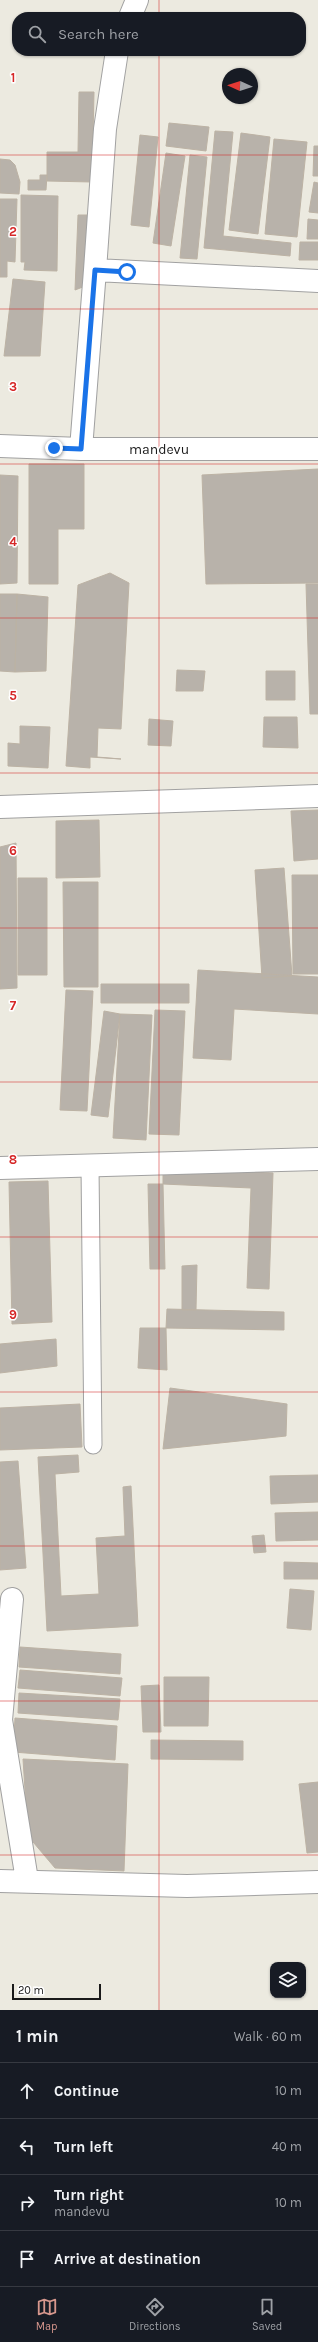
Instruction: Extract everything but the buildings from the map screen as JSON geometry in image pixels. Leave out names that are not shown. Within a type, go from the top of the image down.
[{"type":"street","points":[[132,12],[137,0]]},
{"type":"street","points":[[81,449],[105,129],[117,56]]},
{"type":"street","points":[[95,270],[318,281]]},
{"type":"street","name":"mandevu","points":[[0,446],[81,449],[318,449]]},
{"type":"street","points":[[0,807],[318,796]]},
{"type":"street","points":[[0,1168],[318,1159]]},
{"type":"street","points":[[12,1599],[1,1720],[27,1880]]},
{"type":"street","points":[[0,1881],[27,1880],[187,1886],[318,1882]]},
{"type":"lane","points":[[90,1166],[93,1445]]},
{"type":"route","points":[[54,448],[81,449],[95,270],[127,272]]}]
